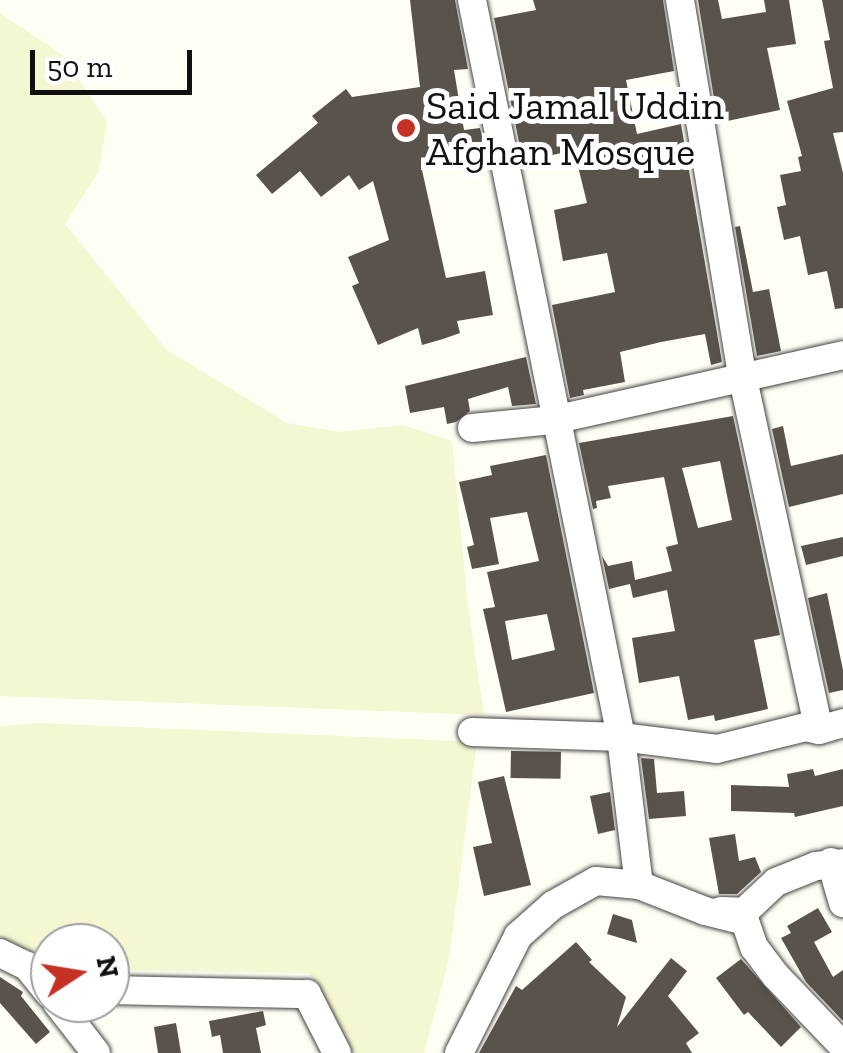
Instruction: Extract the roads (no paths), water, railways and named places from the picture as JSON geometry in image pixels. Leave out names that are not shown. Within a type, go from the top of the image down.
[{"type":"street","points":[[472,0],[553,420],[620,737],[639,884]]},
{"type":"street","points":[[472,732],[620,737],[718,749],[806,727],[831,726],[743,379],[680,0]]},
{"type":"street","points":[[472,428],[553,420],[843,355]]},
{"type":"street","points":[[705,911],[744,912],[776,882],[837,862],[843,903]]},
{"type":"street","points":[[459,1053],[518,936],[553,905],[596,881],[639,884],[705,911],[745,921],[754,947],[776,976],[843,1046]]},
{"type":"street","points":[[0,953],[30,966]]},
{"type":"street","points":[[130,990],[307,994],[337,1053]]},
{"type":"street","points":[[73,1023],[96,1053]]},
{"type":"place","name":"Said Jamal Uddin Afghan Mosque","points":[[406,128]]}]
